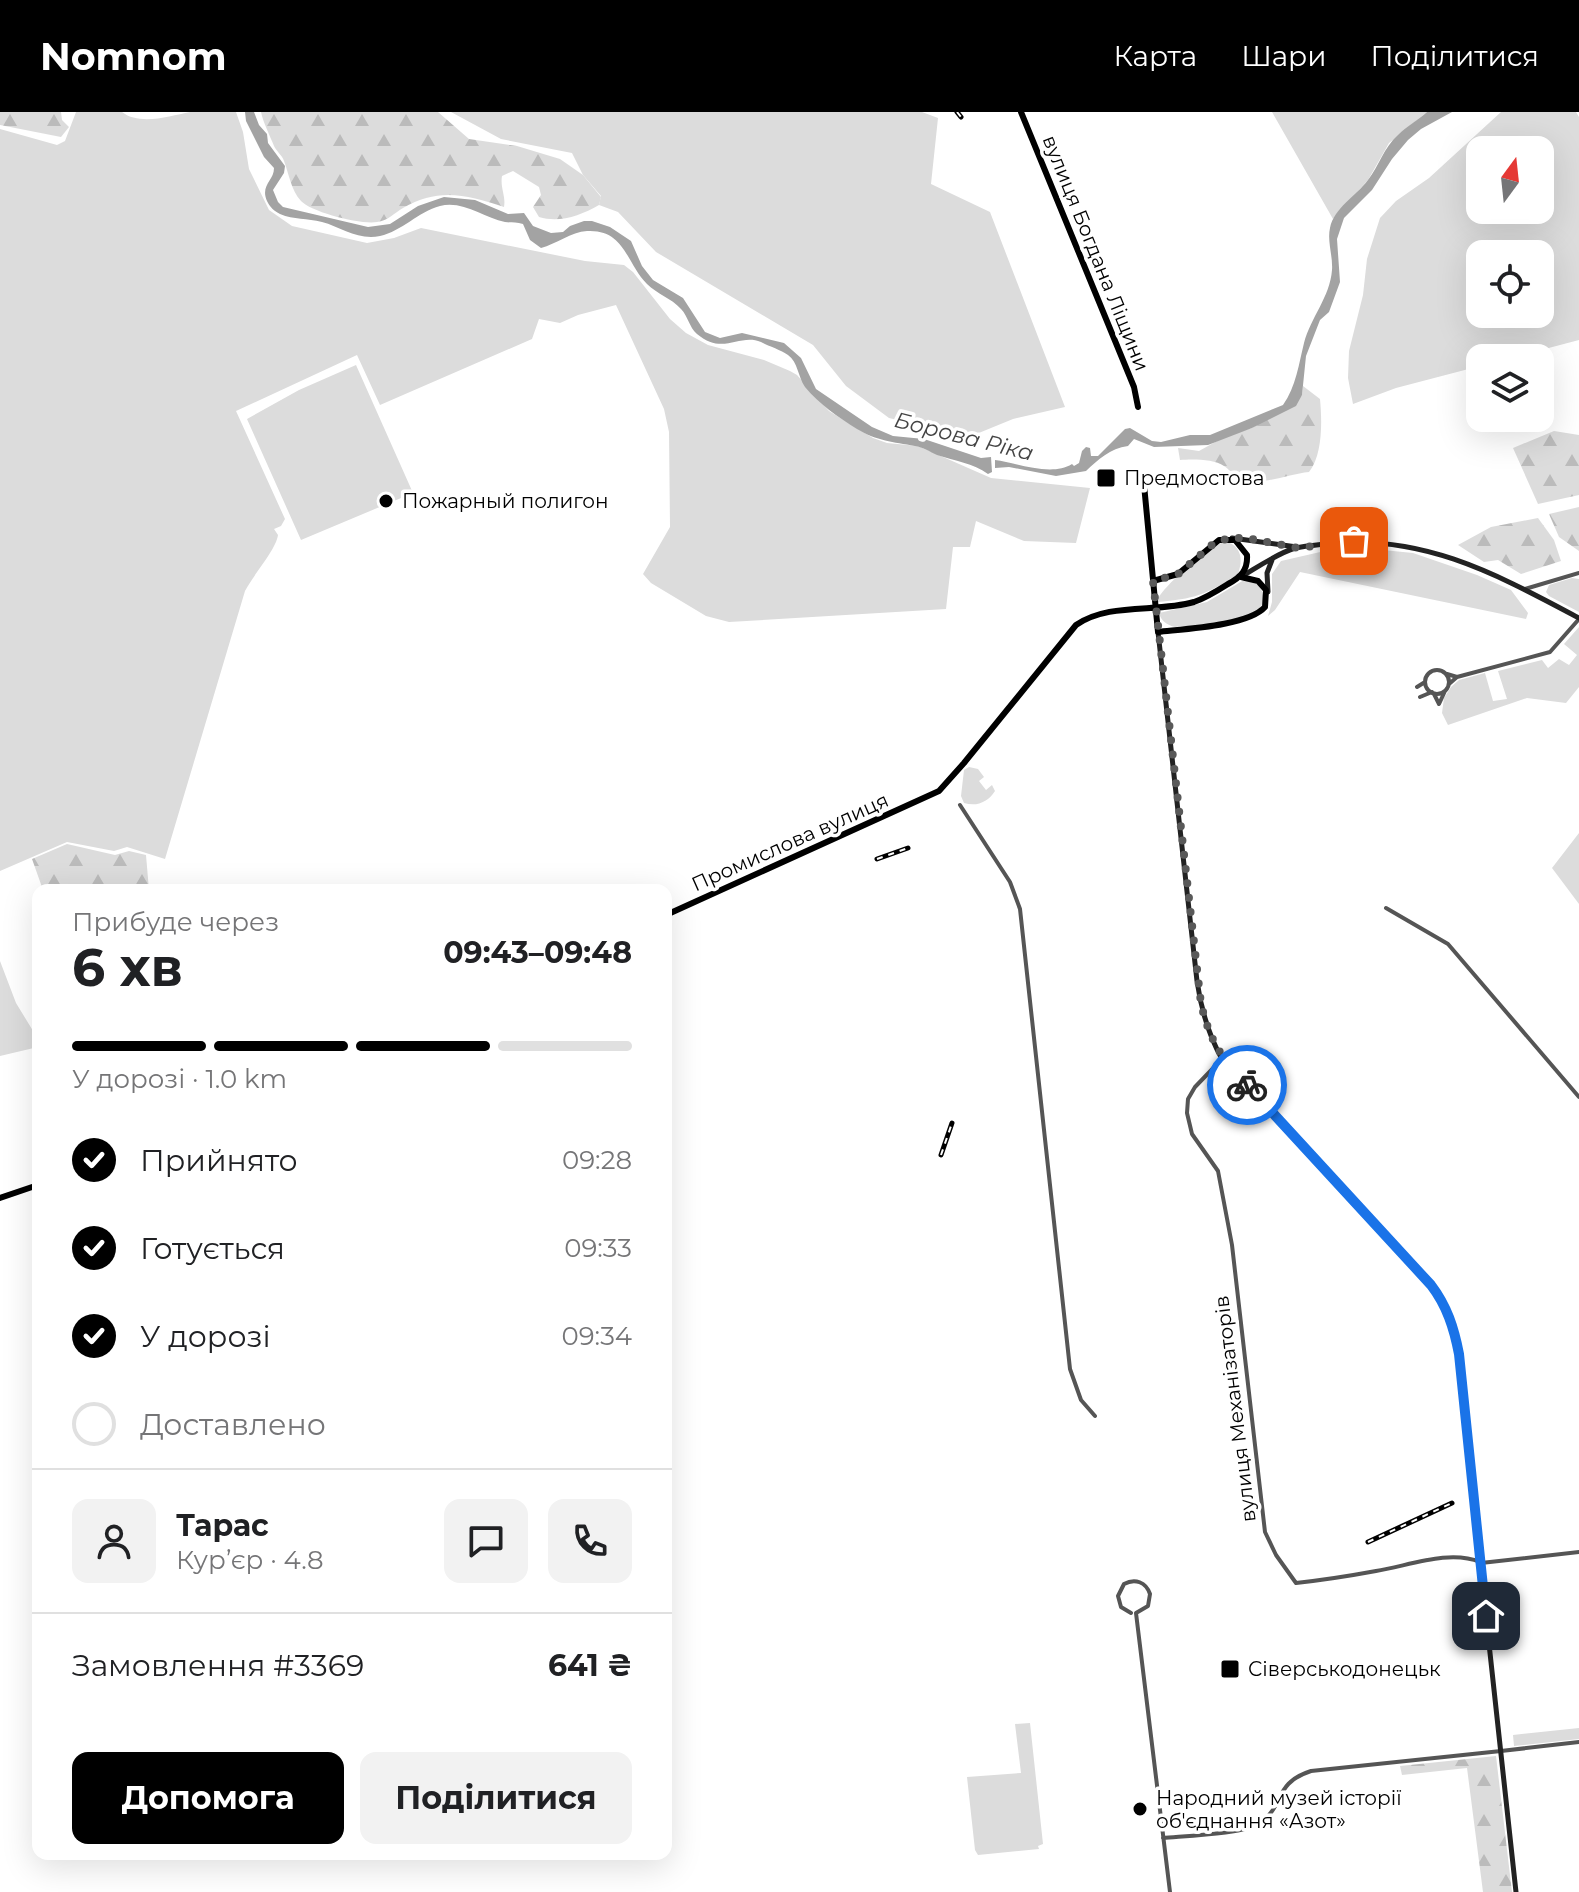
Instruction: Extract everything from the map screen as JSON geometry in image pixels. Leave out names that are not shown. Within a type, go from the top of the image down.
[{"type":"main road","name":"вулиця Богдана Ліщини","points":[[1021,112],[1134,387],[1138,407]]},
{"type":"main road","points":[[1143,474],[1197,981],[1206,1026],[1222,1059],[1431,1285],[1446,1308],[1455,1331],[1516,1892]]},
{"type":"main road","points":[[1153,581],[1178,574],[1212,545],[1228,538],[1247,538],[1298,548],[1374,542],[1409,545],[1484,571],[1579,618]]},
{"type":"main road","points":[[1228,538],[1239,543],[1247,555],[1241,577]]},
{"type":"main road","points":[[1241,577],[1298,548]]},
{"type":"main road","points":[[1158,632],[1252,617],[1262,611],[1267,597],[1267,573],[1272,560]]},
{"type":"main road","points":[[1241,577],[1258,581],[1267,597]]},
{"type":"main road","name":"Промислова вулиця","points":[[672,912],[927,798],[952,777],[1076,625],[1101,614],[1177,605],[1208,596],[1241,577]]},
{"type":"main road","points":[[3,1196],[32,1187]]},
{"type":"street","points":[[1525,589],[1579,573]]},
{"type":"street","points":[[1457,677],[1433,671],[1427,675],[1429,689],[1439,704],[1449,684],[1457,677],[1550,652],[1579,618]]},
{"type":"street","points":[[1445,673],[1449,684]]},
{"type":"street","points":[[1429,689],[1445,691]]},
{"type":"street","points":[[960,805],[1010,882],[1020,909],[1070,1369],[1081,1400],[1095,1416]]},
{"type":"street","points":[[1386,908],[1448,944],[1579,1097]]},
{"type":"street","name":"вулиця Механізаторів","points":[[1222,1059],[1195,1087],[1188,1099],[1187,1113],[1192,1134],[1218,1171],[1232,1245],[1265,1532],[1276,1555],[1296,1583],[1341,1578],[1437,1559],[1473,1559],[1481,1563]]},
{"type":"street","points":[[1481,1563],[1579,1552]]},
{"type":"street","points":[[1134,1613],[1145,1610],[1150,1598],[1146,1586],[1134,1581],[1124,1584],[1118,1596],[1121,1607],[1134,1613],[1138,1624],[1170,1892]]},
{"type":"street","points":[[1162,1838],[1253,1827],[1267,1817],[1287,1783],[1311,1771],[1579,1742]]},
{"type":"green space","points":[[0,112],[61,112],[62,120],[69,127],[61,137],[0,125]]},
{"type":"green space","points":[[76,112],[122,112],[146,119],[190,112],[236,112],[249,169],[269,210],[292,226],[367,243],[394,238],[421,228],[585,261],[624,265],[686,333],[708,345],[764,360],[790,371],[829,411],[873,438],[887,443],[918,446],[991,478],[1090,488],[1076,543],[1024,541],[976,521],[970,547],[953,547],[946,609],[729,622],[706,616],[651,583],[643,574],[670,527],[669,432],[664,409],[616,305],[560,323],[539,319],[532,339],[380,405],[357,355],[236,411],[285,519],[281,526],[274,529],[278,535],[276,541],[245,591],[165,859],[127,847],[114,851],[67,842],[0,871],[0,129],[57,145],[65,141]]},
{"type":"green space","points":[[261,112],[438,112],[469,139],[517,146],[560,159],[583,175],[601,197],[599,205],[569,217],[539,217],[533,207],[541,195],[539,187],[513,171],[502,176],[504,207],[478,199],[441,195],[416,201],[381,221],[360,222],[337,217],[306,205],[298,197]]},
{"type":"green space","points":[[451,112],[922,112],[938,118],[931,184],[990,212],[1065,407],[1013,419],[969,437],[889,418],[846,386],[813,345],[656,252],[618,212],[599,205],[601,196],[583,175],[572,153],[501,139]]},
{"type":"green space","points":[[1272,112],[1427,112],[1389,143],[1368,180],[1333,219]]},
{"type":"green space","points":[[1501,112],[1576,112],[1579,117],[1579,340],[1554,347],[1554,344],[1466,344],[1466,370],[1396,388],[1353,404],[1348,378],[1349,351],[1363,295],[1367,259],[1380,218],[1396,201],[1429,178],[1466,144],[1466,224],[1554,224],[1554,136],[1475,136]]},
{"type":"green space","points":[[356,365],[413,493],[301,540],[247,419],[299,390]]},
{"type":"green space","points":[[1303,386],[1320,399],[1321,407],[1319,447],[1309,472],[1257,481],[1237,477],[1215,462],[1180,460],[1178,448],[1199,451],[1226,436],[1252,428],[1302,395]]},
{"type":"green space","points":[[1554,431],[1579,435],[1579,495],[1538,504],[1513,448]]},
{"type":"green space","points":[[1579,507],[1579,551],[1559,537],[1549,514]]},
{"type":"green space","points":[[1538,518],[1554,540],[1561,561],[1521,574],[1498,560],[1484,562],[1458,545],[1491,527]]},
{"type":"green space","points":[[1225,541],[1235,546],[1240,554],[1238,574],[1199,595],[1157,602],[1176,578]]},
{"type":"green space","points":[[1363,548],[1413,553],[1477,575],[1511,590],[1528,613],[1526,619],[1300,572],[1268,616],[1272,602],[1272,574],[1281,561],[1329,550]]},
{"type":"green space","points":[[1579,579],[1579,612],[1546,592],[1549,585]]},
{"type":"green space","points":[[1244,580],[1259,585],[1263,598],[1259,608],[1249,616],[1175,627],[1160,616],[1159,613],[1207,602]]},
{"type":"green space","points":[[1579,627],[1579,687],[1566,703],[1527,698],[1448,725],[1442,713],[1444,698],[1459,680],[1485,673],[1493,701],[1507,699],[1498,671],[1542,660],[1548,668],[1559,659],[1569,665],[1577,655],[1564,644]]},
{"type":"green space","points":[[969,767],[978,769],[984,777],[979,781],[986,790],[992,785],[995,791],[986,801],[978,804],[964,803],[961,796],[964,770]]},
{"type":"green space","points":[[1579,833],[1579,904],[1552,868]]},
{"type":"green space","points":[[67,844],[115,855],[129,851],[146,855],[148,884],[41,884],[32,859]]},
{"type":"green space","points":[[0,961],[16,1003],[32,1029],[32,1048],[0,1056]]},
{"type":"green space","points":[[1030,1723],[1043,1844],[1038,1846],[1039,1849],[978,1855],[967,1777],[1021,1773],[1015,1724]]},
{"type":"green space","points":[[1579,1728],[1579,1739],[1514,1746],[1513,1735]]},
{"type":"green space","points":[[1496,1756],[1512,1892],[1483,1892],[1467,1768],[1402,1775],[1400,1766]]},
{"type":"shaded area","points":[[245,112],[254,112],[267,134],[268,143],[285,166],[273,190],[283,207],[368,227],[390,224],[418,206],[444,197],[475,200],[508,214],[524,213],[533,226],[551,233],[563,232],[584,221],[610,227],[631,241],[642,266],[653,280],[683,298],[705,332],[720,338],[742,333],[784,343],[801,358],[816,389],[872,427],[893,436],[924,439],[981,458],[991,457],[992,472],[988,474],[921,447],[878,439],[857,429],[810,393],[791,358],[785,353],[753,340],[723,344],[706,340],[694,331],[677,305],[647,284],[617,241],[609,235],[581,232],[541,248],[530,240],[523,224],[497,220],[457,205],[432,209],[396,230],[372,237],[322,222],[280,214],[271,207],[265,196],[274,168],[264,157],[246,121]]},
{"type":"shaded area","points":[[1427,112],[1452,112],[1408,140],[1372,190],[1344,218],[1337,239],[1340,282],[1329,312],[1320,320],[1306,356],[1302,395],[1296,406],[1208,445],[1154,447],[1134,439],[1128,446],[1105,455],[1086,471],[1056,476],[1009,467],[995,468],[995,460],[1044,469],[1074,466],[1079,463],[1086,447],[1090,448],[1091,456],[1098,456],[1125,429],[1130,428],[1152,441],[1161,442],[1190,435],[1210,435],[1283,405],[1294,383],[1307,334],[1331,280],[1329,233],[1332,221],[1368,180],[1393,140]]},
{"type":"railway","points":[[957,112],[961,117]]},
{"type":"railway","points":[[877,859],[908,848]]},
{"type":"railway","points":[[941,1155],[952,1123]]},
{"type":"railway","points":[[1368,1542],[1452,1503]]},
{"type":"way so far","points":[[1247,1085],[1222,1059],[1214,1045],[1201,1004],[1153,581],[1178,574],[1212,545],[1228,538],[1247,538],[1298,548],[1354,541]]},
{"type":"place","name":"Предмостова","points":[[1106,478]]},
{"type":"place","name":"Пожарный полигон","points":[[386,501]]},
{"type":"place","name":"Сіверськодонецьк","points":[[1230,1669]]},
{"type":"place","name":"Народний музей історії об'єднання «Азот»","points":[[1140,1809]]},
{"type":"route","points":[[1247,1085],[1431,1285],[1446,1308],[1455,1331],[1459,1354],[1486,1616]]},
{"type":"water label","name":"Борова Ріка","points":[[964,436]]}]
